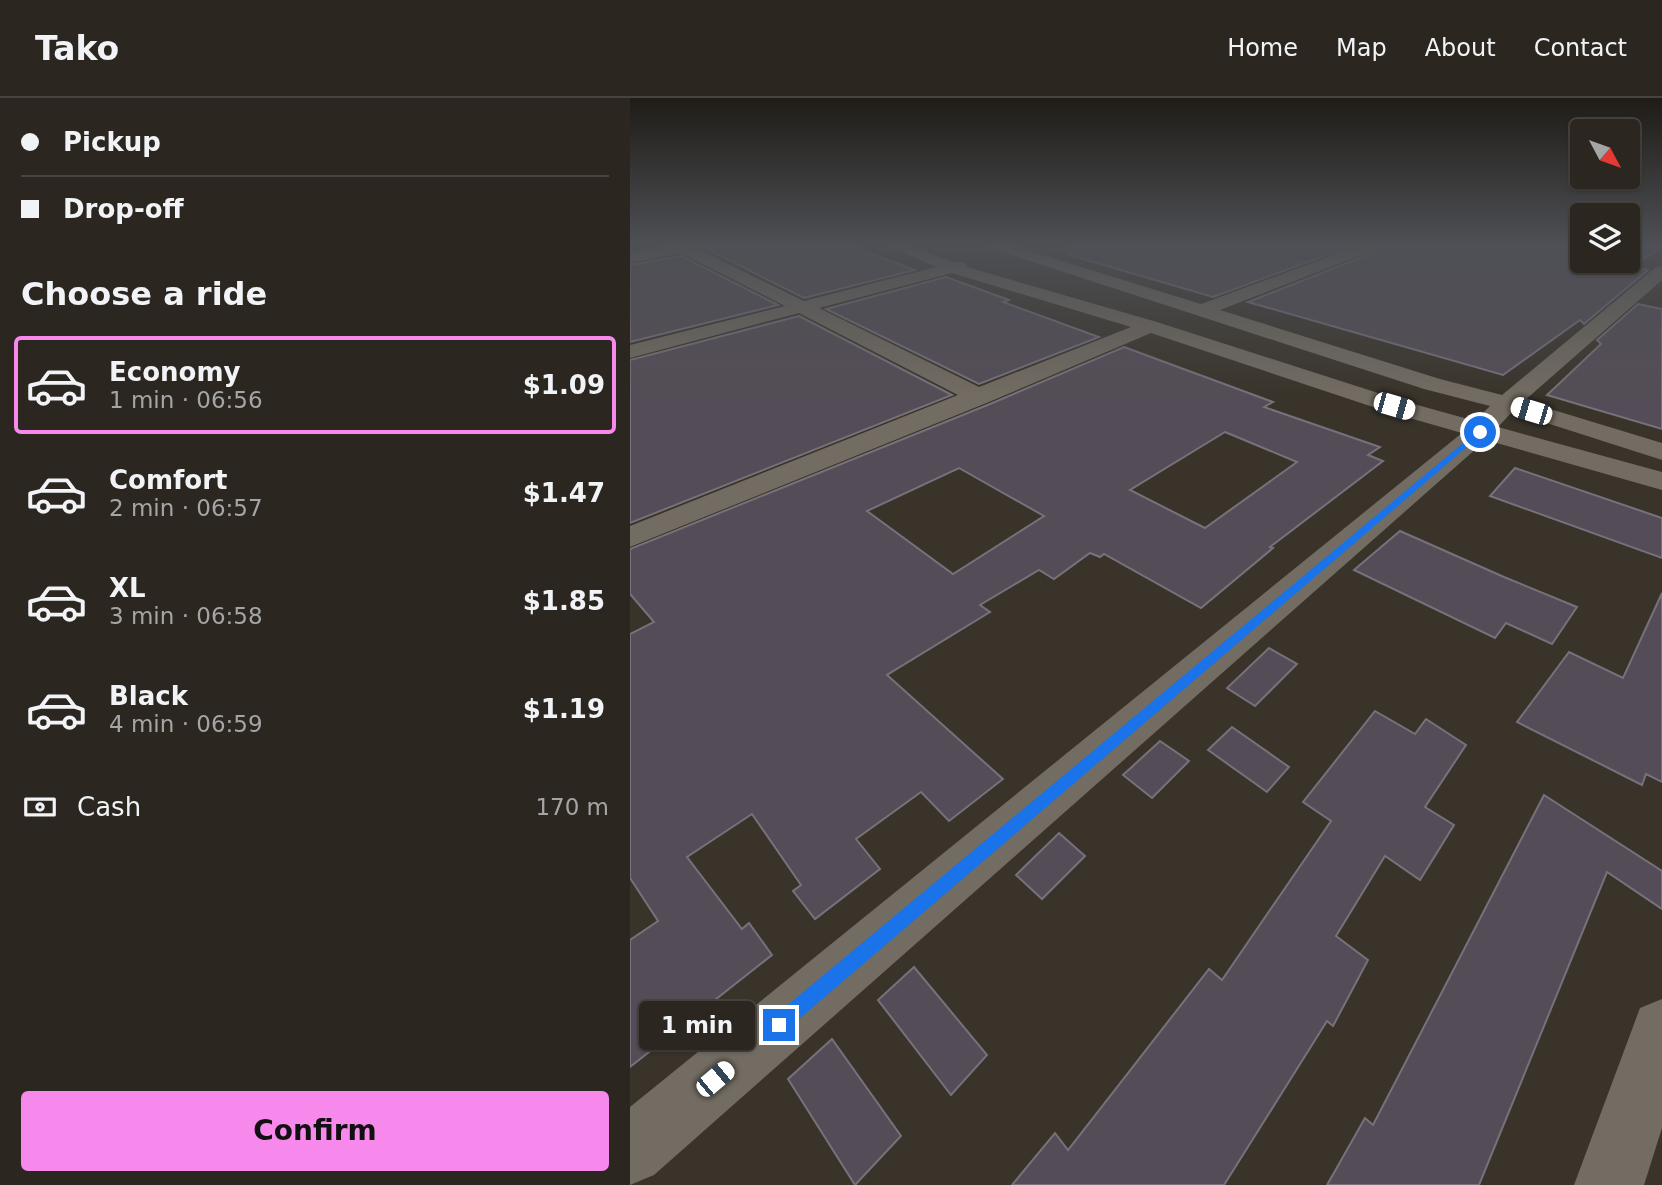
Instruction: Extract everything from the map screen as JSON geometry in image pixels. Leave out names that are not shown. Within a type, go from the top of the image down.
[{"type":"street","points":[[781,297],[926,367],[980,397]]},
{"type":"street","points":[[630,352],[840,297]]},
{"type":"street","points":[[1051,297],[1493,418],[1662,452]]},
{"type":"street","points":[[1159,297],[1432,384],[1493,418],[1662,481]]},
{"type":"street","points":[[1201,311],[1239,297]]},
{"type":"street","points":[[630,1151],[1632,297]]},
{"type":"street","points":[[630,537],[1150,326]]},
{"type":"street","points":[[1609,1185],[1662,1030]]},
{"type":"building","points":[[630,297],[762,297],[778,305],[630,342]]},
{"type":"building","points":[[872,297],[1000,297],[1009,300],[1003,302],[1099,337],[979,384],[826,309]]},
{"type":"building","points":[[1261,297],[1616,297],[1584,324],[1580,320],[1503,375],[1248,302]]},
{"type":"building","points":[[1638,304],[1662,309],[1662,429],[1547,395],[1601,344],[1597,340]]},
{"type":"building","points":[[799,316],[952,395],[630,523],[630,360]]},
{"type":"building","points":[[1124,347],[1273,402],[1264,407],[1380,447],[1368,455],[1383,461],[1270,547],[1273,548],[1201,608],[1104,554],[1100,557],[1090,553],[1054,579],[1039,570],[980,605],[990,612],[887,675],[1003,779],[949,821],[921,792],[856,839],[880,869],[815,919],[793,891],[801,885],[752,814],[687,857],[742,929],[749,923],[772,955],[630,1067],[630,940],[658,921],[630,878],[630,634],[654,622],[630,594],[630,549]],"holes":[[[1225,432],[1297,462],[1205,528],[1130,490]],[[959,468],[1044,516],[953,574],[867,511]]]},
{"type":"building","points":[[1515,468],[1662,518],[1662,558],[1490,496]]},
{"type":"building","points":[[1400,531],[1577,607],[1552,644],[1506,623],[1495,638],[1354,570]]},
{"type":"building","points":[[1662,593],[1662,782],[1646,774],[1642,785],[1517,722],[1569,652],[1623,678]]},
{"type":"building","points":[[1269,648],[1297,664],[1255,706],[1227,688]]},
{"type":"building","points":[[1375,711],[1415,734],[1426,719],[1466,745],[1425,807],[1454,825],[1420,880],[1385,856],[1336,936],[1368,960],[1333,1026],[1327,1021],[1224,1185],[1012,1185],[1055,1133],[1068,1150],[1209,969],[1222,980],[1331,821],[1303,802]]},
{"type":"building","points":[[1232,727],[1289,767],[1267,792],[1208,750]]},
{"type":"building","points":[[1160,741],[1189,761],[1152,798],[1123,775]]},
{"type":"building","points":[[1544,795],[1662,871],[1662,909],[1607,872],[1479,1185],[1327,1185],[1365,1118],[1373,1125]]},
{"type":"building","points":[[1059,833],[1085,856],[1042,899],[1016,875]]},
{"type":"building","points":[[914,967],[987,1055],[951,1095],[878,1000]]},
{"type":"building","points":[[832,1039],[901,1136],[855,1185],[788,1079]]},
{"type":"route","points":[[779,1025],[1480,432]]}]
